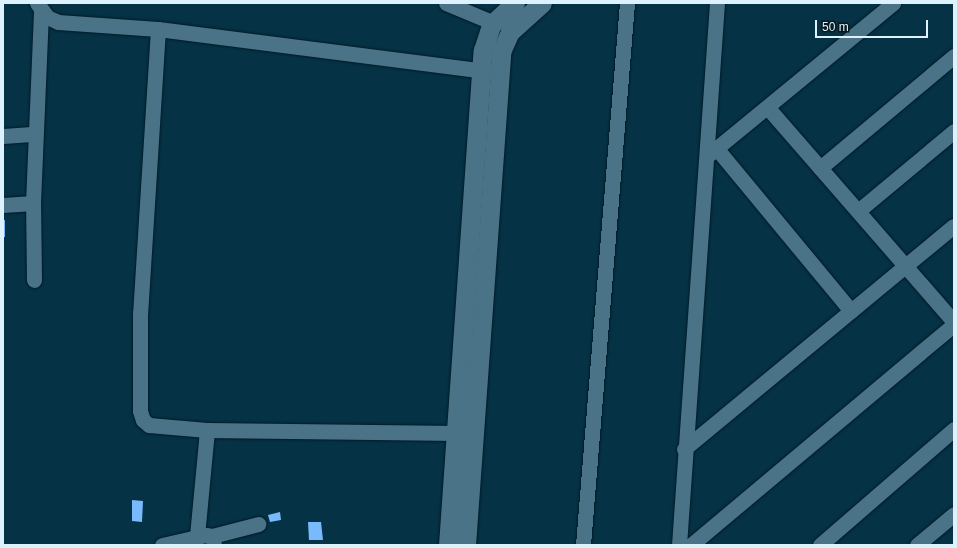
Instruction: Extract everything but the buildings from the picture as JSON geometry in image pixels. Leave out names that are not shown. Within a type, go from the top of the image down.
[{"type":"street","points":[[446,3],[494,22]]},
{"type":"street","points":[[466,545],[492,72],[484,41],[494,22],[515,3]]},
{"type":"street","points":[[448,545],[457,433],[492,72],[507,35],[542,3]]},
{"type":"street","points":[[583,545],[626,3]]},
{"type":"street","points":[[678,545],[684,449],[712,153],[717,3]]},
{"type":"street","points":[[712,153],[893,3]]},
{"type":"street","points":[[39,7],[47,17],[58,22],[158,29],[492,72]]},
{"type":"street","points":[[34,280],[33,203],[39,7]]},
{"type":"street","points":[[158,29],[140,312],[140,411],[143,420],[149,425],[207,430],[457,433]]},
{"type":"street","points":[[820,168],[954,56]]},
{"type":"street","points":[[691,545],[954,323],[768,108]]},
{"type":"street","points":[[858,211],[954,131]]},
{"type":"street","points":[[3,136],[35,134]]},
{"type":"street","points":[[712,153],[851,311]]},
{"type":"street","points":[[3,205],[33,203]]},
{"type":"street","points":[[684,449],[954,226]]},
{"type":"street","points":[[820,545],[954,429]]},
{"type":"street","points":[[207,430],[208,539]]},
{"type":"street","points":[[917,545],[954,514]]},
{"type":"street","points":[[162,545],[208,539],[258,524]]}]
